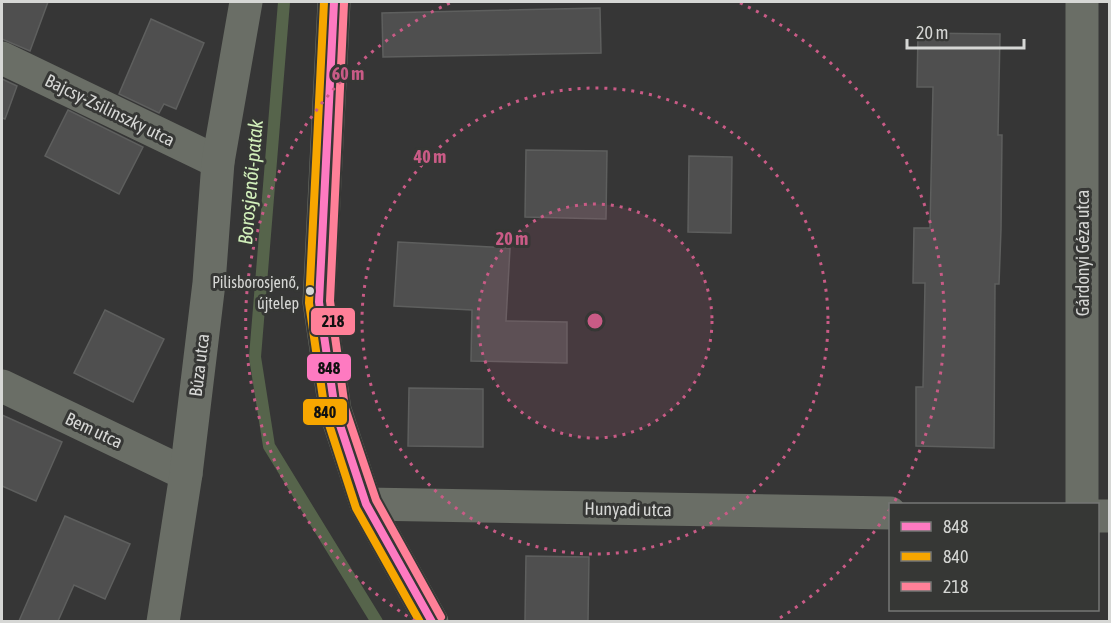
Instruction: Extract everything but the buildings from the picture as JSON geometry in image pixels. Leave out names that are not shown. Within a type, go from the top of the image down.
[{"type":"street","name":"Búza utca","points":[[163,621],[186,474],[208,283],[218,162],[246,2]]},
{"type":"street","points":[[334,2],[319,302],[335,410],[366,504],[432,621]]},
{"type":"street","name":"Gárdonyi Géza utca","points":[[1082,2],[1082,503]]},
{"type":"street","name":"Bajcsy-Zsilinszky utca","points":[[2,58],[218,162]]},
{"type":"street","name":"Bem utca","points":[[2,386],[186,474]]},
{"type":"street","name":"Hunyadi utca","points":[[366,504],[889,513]]},
{"type":"waterway","name":"Borosjenői-patak","points":[[284,2],[255,357],[269,446],[377,622]]},
{"type":"transit line","name":"840","points":[[324,2],[309,303],[325,412],[356,508],[420,622]]},
{"type":"transit line","name":"848","points":[[334,2],[319,302],[335,410],[366,504],[432,622]]},
{"type":"transit line","name":"218","points":[[344,3],[330,301],[345,408],[376,500],[441,617]]},
{"type":"place","name":"Pilisborosjenő, újtelep","points":[[310,291]]}]
